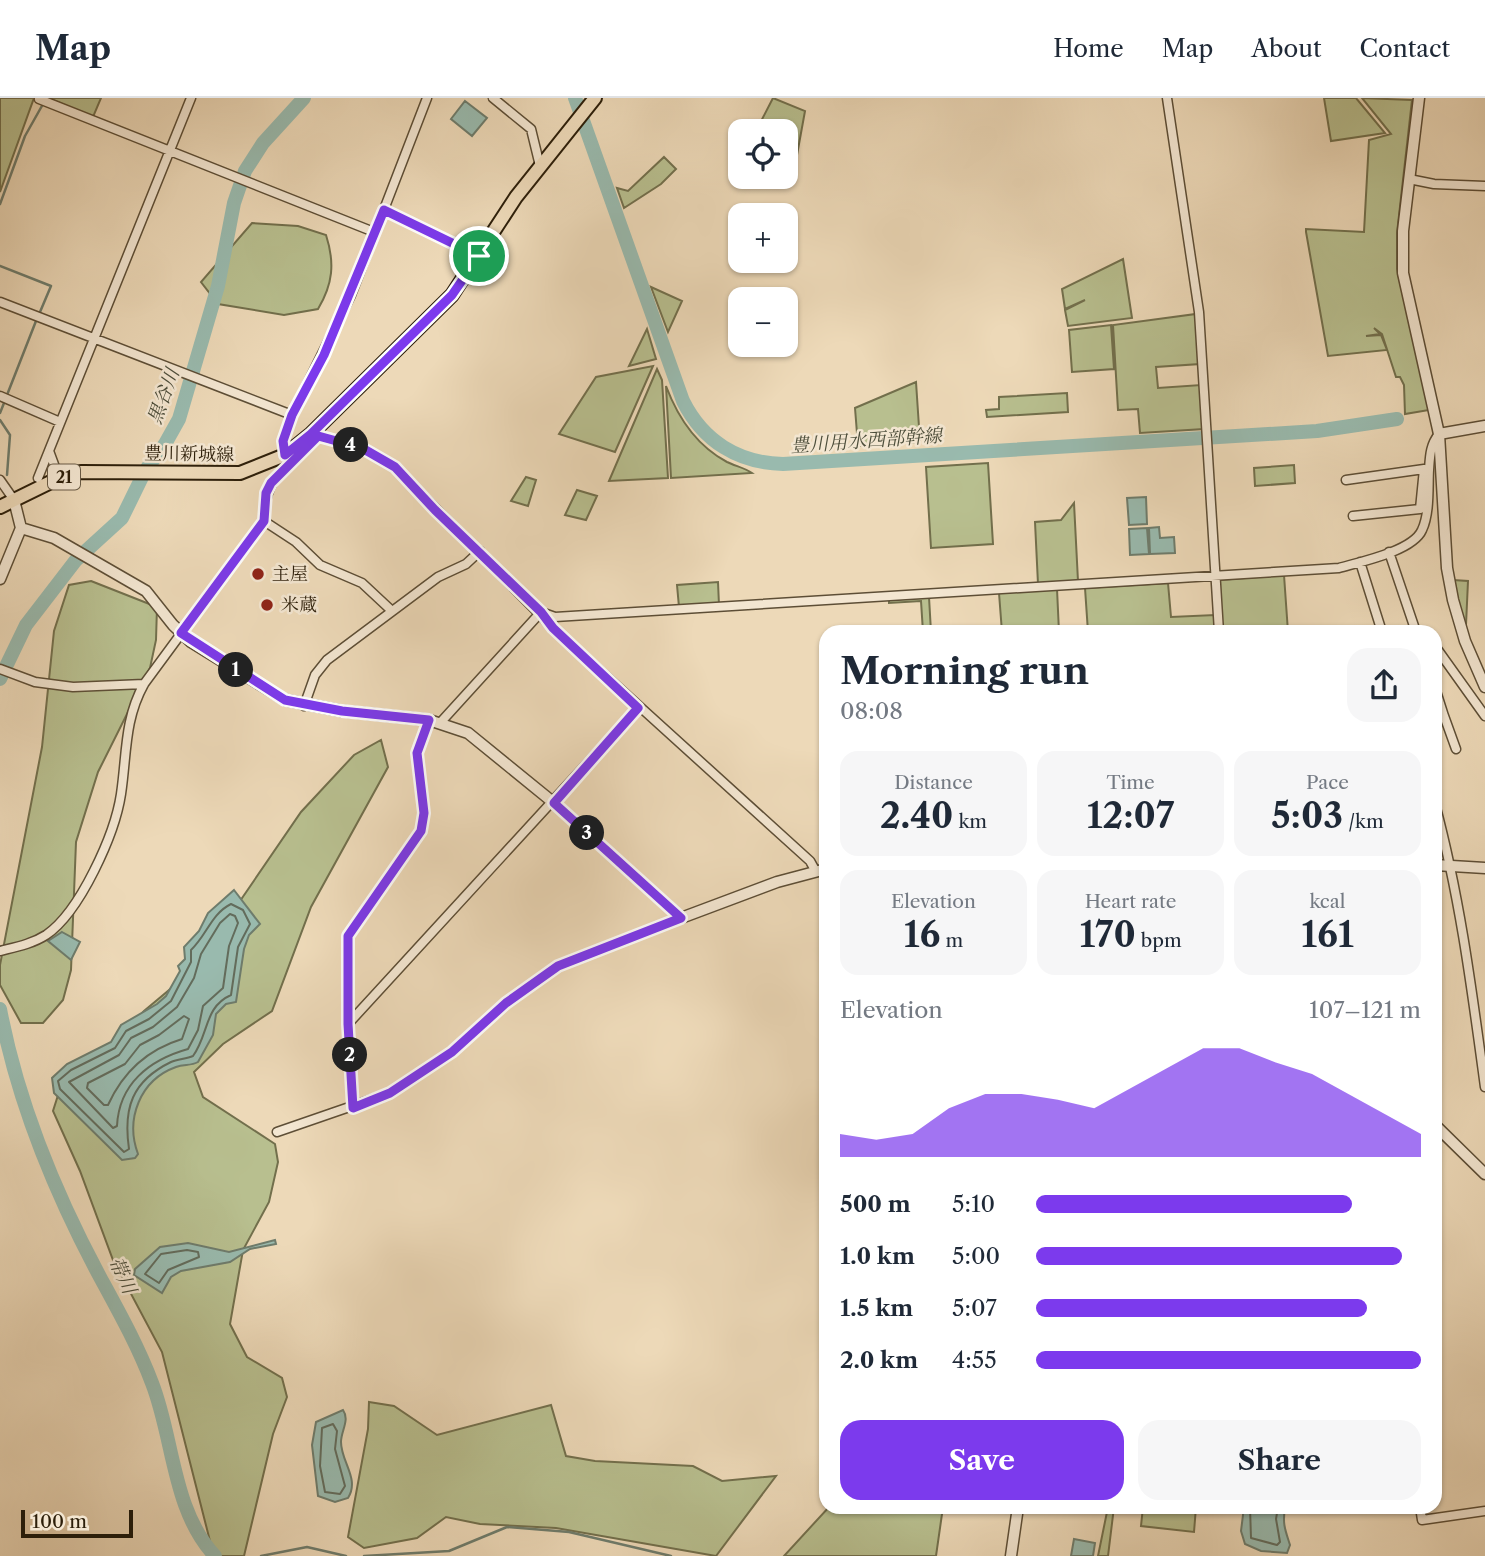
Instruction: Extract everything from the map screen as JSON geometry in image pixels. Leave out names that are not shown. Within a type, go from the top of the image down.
[{"type":"main road","name":"豊川新城線","points":[[0,507],[60,478],[81,472],[240,473],[285,455],[314,435],[452,295],[516,197],[591,103]]},
{"type":"street","points":[[38,478],[191,98]]},
{"type":"street","points":[[285,455],[283,441],[292,415],[324,355],[427,98]]},
{"type":"street","points":[[493,98],[531,129],[540,166]]},
{"type":"street","points":[[1167,98],[1199,312],[1220,625]]},
{"type":"street","points":[[1419,98],[1403,231],[1403,273],[1439,434],[1451,590],[1465,641],[1485,687]]},
{"type":"street","points":[[39,99],[374,232]]},
{"type":"street","points":[[1409,179],[1434,184],[1485,186]]},
{"type":"street","points":[[384,210],[479,256]]},
{"type":"street","points":[[0,302],[292,415]]},
{"type":"street","points":[[0,396],[60,422]]},
{"type":"street","points":[[1439,434],[1485,426]]},
{"type":"street","points":[[541,612],[555,617],[1339,568],[1389,552],[1417,538],[1424,527],[1431,451],[1439,434]]},
{"type":"street","points":[[0,951],[43,937],[61,921],[75,902],[100,854],[117,813],[129,718],[144,684],[264,521],[266,493],[271,483],[314,435],[362,448],[395,467],[435,510],[541,612],[553,628],[638,708],[819,868]]},
{"type":"street","points":[[49,451],[60,478]]},
{"type":"street","points":[[1346,480],[1424,469],[1420,509],[1353,516]]},
{"type":"street","points":[[0,480],[14,500],[21,528],[0,579]]},
{"type":"street","points":[[264,521],[296,542],[320,565],[362,583],[392,611]]},
{"type":"street","points":[[21,528],[54,538],[146,591],[181,633],[285,700],[304,706],[429,720],[468,733],[554,803],[681,918]]},
{"type":"street","points":[[304,706],[315,675],[327,660],[438,577],[466,564],[480,551]]},
{"type":"street","points":[[1389,552],[1414,625]]},
{"type":"street","points":[[1360,562],[1380,625]]},
{"type":"street","points":[[440,723],[541,612]]},
{"type":"street","points":[[1442,656],[1485,716]]},
{"type":"street","points":[[0,669],[35,682],[73,687],[144,684]]},
{"type":"street","points":[[348,1024],[554,803],[638,708]]},
{"type":"street","points":[[353,1108],[348,1024],[348,936],[421,831],[424,813],[417,753],[429,720]]},
{"type":"street","points":[[1442,721],[1455,749]]},
{"type":"street","points":[[1442,831],[1466,947],[1485,1087]]},
{"type":"street","points":[[1442,865],[1485,868]]},
{"type":"street","points":[[277,1132],[353,1108],[390,1093],[452,1052],[506,1003],[558,966],[681,918],[819,869]]},
{"type":"street","points":[[1442,1132],[1485,1174]]},
{"type":"street","points":[[1421,1514],[1422,1520],[1485,1510]]},
{"type":"street","points":[[1011,1556],[1017,1514]]},
{"type":"green space","points":[[0,98],[34,98],[0,192]]},
{"type":"green space","points":[[48,98],[101,98],[93,117]]},
{"type":"green space","points":[[773,98],[805,111],[798,150],[798,119],[762,119]]},
{"type":"green space","points":[[1324,98],[1356,98],[1385,133],[1331,141]]},
{"type":"green space","points":[[1362,98],[1412,100],[1397,233],[1397,269],[1429,410],[1405,414],[1404,385],[1400,377],[1396,377],[1382,334],[1374,328],[1380,334],[1366,336],[1381,335],[1387,350],[1328,356],[1306,229],[1364,232],[1369,140],[1391,134]]},
{"type":"green space","points":[[664,157],[676,169],[661,184],[624,208],[617,188],[628,191]]},
{"type":"green space","points":[[252,223],[298,226],[326,235],[331,255],[331,273],[327,291],[318,309],[284,315],[218,304],[201,282]]},
{"type":"green space","points":[[1123,259],[1132,318],[1068,326],[1065,310],[1085,300],[1065,309],[1062,289]]},
{"type":"green space","points":[[651,287],[682,301],[668,332]]},
{"type":"green space","points":[[1196,314],[1200,364],[1156,367],[1158,388],[1201,385],[1204,429],[1140,433],[1138,409],[1118,410],[1113,325]]},
{"type":"green space","points":[[1111,325],[1114,369],[1072,372],[1069,330]]},
{"type":"green space","points":[[647,329],[656,359],[629,366]]},
{"type":"green space","points":[[653,366],[615,452],[559,434],[596,377]]},
{"type":"green space","points":[[657,369],[662,380],[668,478],[609,481]]},
{"type":"green space","points":[[916,382],[920,442],[858,446],[855,408]]},
{"type":"green space","points":[[666,386],[676,409],[698,439],[727,462],[752,473],[671,478]]},
{"type":"green space","points":[[1067,393],[1068,412],[987,417],[986,410],[999,409],[999,397]]},
{"type":"green space","points":[[988,463],[993,544],[931,548],[926,467]]},
{"type":"green space","points":[[1294,465],[1295,483],[1255,486],[1254,468]]},
{"type":"green space","points":[[526,477],[536,480],[528,506],[511,501]]},
{"type":"green space","points":[[577,490],[597,496],[586,520],[565,515]]},
{"type":"green space","points":[[1074,503],[1078,581],[1038,584],[1035,522],[1061,520]]},
{"type":"green space","points":[[1284,575],[1288,625],[1222,625],[1219,580]]},
{"type":"green space","points":[[1453,580],[1468,581],[1466,625],[1460,614]]},
{"type":"green space","points":[[91,581],[157,607],[156,640],[150,668],[98,772],[76,842],[71,970],[63,1000],[43,1023],[21,1023],[0,985],[0,965],[42,747],[54,631],[69,585]]},
{"type":"green space","points":[[718,582],[719,605],[679,607],[677,585]]},
{"type":"green space","points":[[1168,583],[1171,617],[1215,615],[1216,625],[1088,625],[1085,588]]},
{"type":"green space","points":[[1057,589],[1059,625],[1001,625],[999,593]]},
{"type":"green space","points":[[929,597],[931,625],[923,625],[921,601],[889,603],[889,600]]},
{"type":"green space","points":[[381,740],[388,767],[311,907],[272,1011],[223,1044],[194,1072],[203,1097],[275,1144],[278,1162],[269,1202],[243,1250],[230,1324],[247,1357],[282,1378],[287,1397],[273,1434],[244,1556],[221,1556],[212,1549],[162,1352],[113,1260],[80,1171],[53,1111],[59,1092],[103,1056],[144,1011],[181,980],[216,936],[301,812],[354,755]]},
{"type":"green space","points":[[369,1402],[394,1406],[437,1435],[551,1405],[566,1456],[595,1461],[693,1466],[722,1481],[776,1476],[716,1556],[556,1528],[480,1524],[446,1517],[417,1538],[364,1548],[348,1537],[368,1429]]},
{"type":"green space","points":[[823,1514],[942,1514],[936,1556],[784,1556]]},
{"type":"green space","points":[[1107,1514],[1113,1514],[1108,1556],[1098,1556]]},
{"type":"green space","points":[[1142,1514],[1195,1514],[1194,1532],[1141,1526]]},
{"type":"water","points":[[465,101],[487,118],[472,136],[451,119]]},
{"type":"water","points":[[1146,497],[1147,524],[1129,525],[1127,498]]},
{"type":"water","points":[[1159,527],[1160,538],[1174,537],[1175,553],[1150,554],[1149,528]]},
{"type":"water","points":[[1147,528],[1149,554],[1130,555],[1129,529]]},
{"type":"water","points":[[234,890],[260,924],[249,935],[244,949],[236,1002],[226,1004],[216,1014],[213,1035],[198,1062],[163,1073],[145,1091],[139,1102],[133,1127],[138,1154],[135,1158],[122,1160],[54,1093],[52,1078],[67,1064],[111,1042],[121,1025],[166,996],[180,971],[178,966],[185,959],[184,947],[199,931],[208,913]]},
{"type":"water","points":[[62,932],[80,942],[71,960],[48,941]]},
{"type":"water","points":[[275,1240],[276,1244],[250,1249],[230,1262],[181,1271],[171,1277],[162,1293],[134,1275],[135,1269],[160,1247],[188,1243],[229,1252]]},
{"type":"water","points":[[343,1410],[346,1418],[341,1438],[342,1449],[352,1484],[348,1498],[335,1502],[318,1496],[312,1445],[316,1422]]},
{"type":"water","points":[[1243,1514],[1284,1514],[1290,1545],[1287,1553],[1261,1551],[1245,1544],[1241,1531]]},
{"type":"water","points":[[1074,1539],[1095,1543],[1093,1556],[1071,1556]]},
{"type":"waterway","name":"黒谷川","points":[[0,679],[26,625],[76,560],[122,518],[145,471],[179,419],[218,286],[234,203],[245,171],[263,143],[304,98]]},
{"type":"waterway","name":"豊川用水西部幹線","points":[[575,98],[683,401],[701,428],[737,454],[767,463],[783,464],[1317,431],[1397,419]]},
{"type":"waterway","points":[[0,204],[25,136],[43,104]]},
{"type":"waterway","points":[[0,266],[51,286],[40,312]]},
{"type":"waterway","points":[[7,395],[36,321]]},
{"type":"waterway","points":[[0,413],[4,403]]},
{"type":"waterway","points":[[0,420],[10,435],[7,475]]},
{"type":"waterway","name":"帯川","points":[[0,1009],[17,1079],[40,1147],[68,1213],[147,1369],[182,1496],[201,1538],[215,1556]]},
{"type":"waterway","points":[[364,1556],[449,1551],[507,1527],[569,1532],[671,1556]]},
{"type":"waterway","points":[[261,1556],[307,1547],[346,1556]]},
{"type":"place","name":"主屋","points":[[258,574]]},
{"type":"place","name":"米蔵","points":[[267,605]]},
{"type":"route","points":[[479,256],[384,210],[351,295],[324,355],[305,386],[292,415],[283,441],[285,455],[311,434],[362,448],[395,467],[435,510],[541,612],[553,628],[638,708],[554,803],[681,918],[558,966],[536,979],[506,1003],[452,1052],[390,1093],[353,1108],[348,1024],[348,936],[421,831],[424,813],[417,753],[429,720],[304,706],[285,700],[202,650],[181,633],[264,521],[266,493],[271,483],[317,437],[311,434],[452,295],[479,256]]}]
